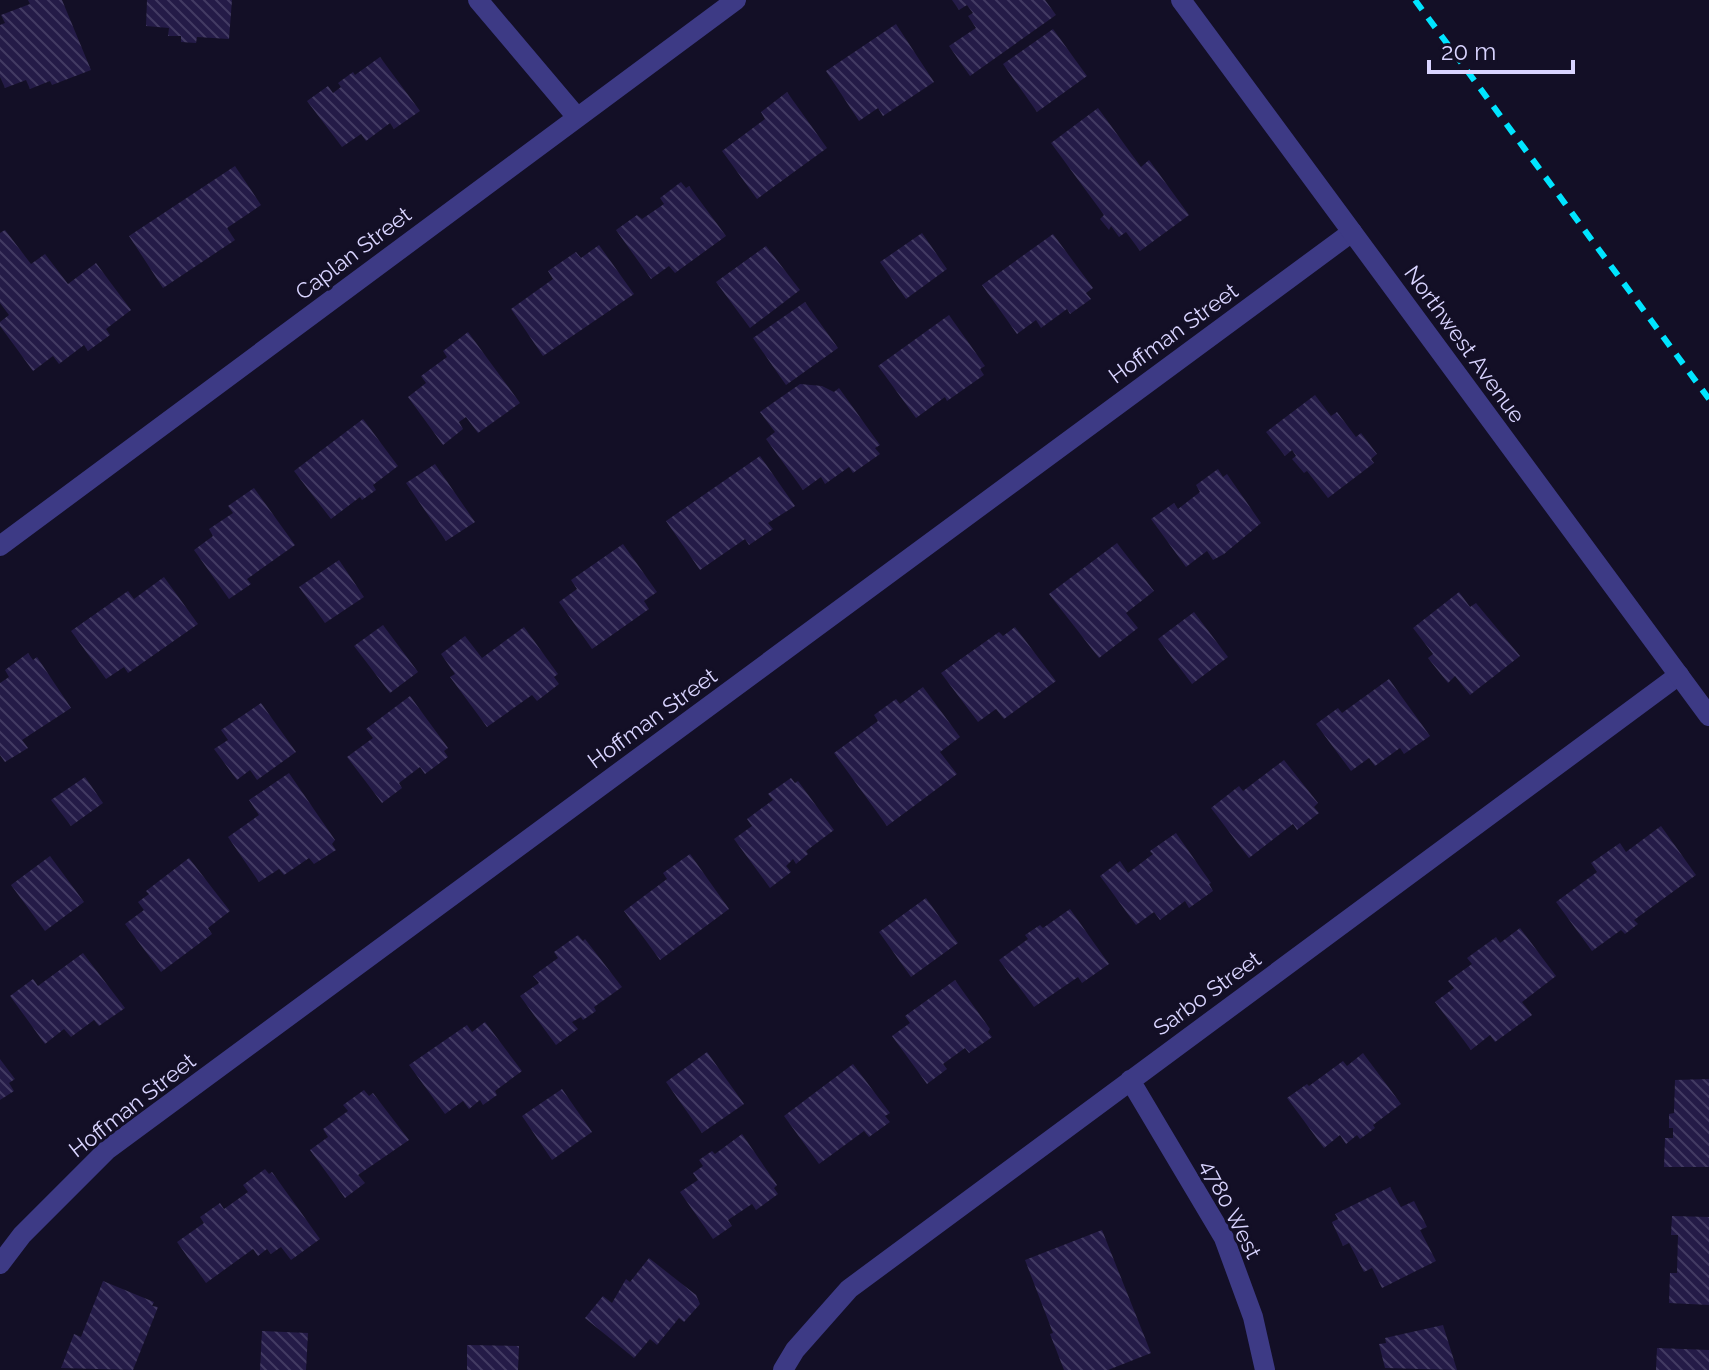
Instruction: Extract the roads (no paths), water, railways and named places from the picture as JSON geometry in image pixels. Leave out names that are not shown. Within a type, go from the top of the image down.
[{"type":"street","points":[[478,0],[576,116]]},
{"type":"street","name":"Caplan Street","points":[[0,546],[736,0]]},
{"type":"street","name":"Northwest Avenue","points":[[1181,0],[1709,716]]},
{"type":"street","name":"Hoffman Street","points":[[0,1264],[41,1215],[107,1150],[1352,232]]},
{"type":"street","name":"Sarbo Street","points":[[783,1370],[795,1350],[849,1289],[1679,675]]},
{"type":"street","name":"4780 West","points":[[1130,1080],[1224,1238],[1253,1317],[1265,1370]]},
{"type":"railway","points":[[1415,0],[1709,399]]}]
